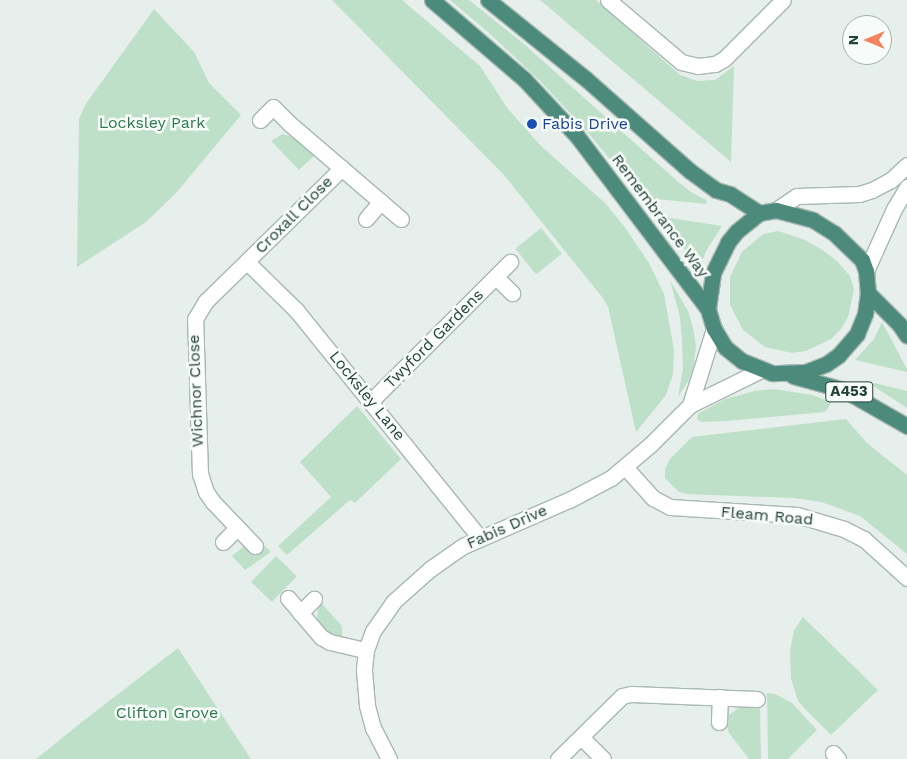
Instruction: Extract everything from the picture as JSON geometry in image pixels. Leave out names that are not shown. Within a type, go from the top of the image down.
[{"type":"highway","name":"Remembrance Way","points":[[432,0],[524,79],[577,136],[708,309]]},
{"type":"highway","points":[[488,0],[586,79],[690,171],[716,190],[730,194],[759,213]]},
{"type":"highway","points":[[776,210],[813,220],[850,246],[862,260],[866,271],[868,293],[865,314],[857,334],[839,355],[826,364],[805,372],[784,374],[761,370],[742,361],[725,347],[714,329],[708,309],[713,273],[720,256],[737,230],[759,213],[776,210]]},
{"type":"highway","points":[[868,293],[899,324],[907,336]]},
{"type":"highway","name":"A453","points":[[784,374],[821,382],[844,390],[907,426]]},
{"type":"street","points":[[608,0],[681,62],[698,66],[715,64],[724,59],[784,0]]},
{"type":"street","name":"Croxall Close","points":[[260,120],[273,106],[290,124],[401,219]]},
{"type":"street","points":[[776,210],[798,196],[859,194],[872,190],[891,180],[907,165]]},
{"type":"street","name":"Croxall Close","points":[[246,262],[342,168]]},
{"type":"street","points":[[866,271],[894,208],[907,187]]},
{"type":"street","points":[[366,219],[381,201]]},
{"type":"street","name":"Locksley Lane","points":[[246,262],[296,310],[371,400],[480,538]]},
{"type":"street","name":"Wichnor Close","points":[[246,262],[200,309],[195,319],[194,331],[200,474],[206,492],[213,502],[255,546]]},
{"type":"street","name":"Twyford Gardens","points":[[371,400],[510,262]]},
{"type":"street","name":"Twyford Gardens","points":[[496,276],[512,293]]},
{"type":"street","name":"Fabis Drive","points":[[690,405],[714,329]]},
{"type":"street","name":"Fabis Drive","points":[[389,759],[373,728],[367,705],[364,668],[366,650],[373,631],[393,602],[430,569],[480,538],[593,489],[625,467],[690,405],[761,370]]},
{"type":"street","name":"Fleam Road","points":[[625,467],[653,498],[670,507],[797,515],[844,529],[864,539],[907,578]]},
{"type":"street","points":[[223,542],[238,528]]},
{"type":"street","points":[[288,598],[321,637],[330,642],[366,650]]},
{"type":"street","points":[[300,613],[314,599]]},
{"type":"street","points":[[558,759],[622,696],[631,694],[757,699]]},
{"type":"street","points":[[718,722],[720,697]]},
{"type":"street","points":[[580,736],[603,759]]},
{"type":"green space","points":[[332,0],[402,0],[480,66],[508,109],[541,146],[605,203],[624,226],[649,263],[664,294],[674,350],[673,374],[666,395],[636,432],[608,307],[602,297],[504,175]]},
{"type":"green space","points":[[450,0],[469,0],[524,44],[676,180],[691,192],[706,200],[707,204],[656,199],[648,204],[583,127],[539,80],[489,33]]},
{"type":"green space","points":[[540,0],[596,0],[680,75],[697,81],[715,80],[734,66],[731,162]]},
{"type":"green space","name":"Locksley Park","points":[[154,9],[194,52],[209,83],[241,115],[177,192],[146,222],[77,267],[79,119],[85,105]]},
{"type":"green space","points":[[283,134],[296,138],[314,156],[299,170],[271,141]]},
{"type":"green space","points":[[657,216],[722,226],[706,251],[700,268]]},
{"type":"green space","points":[[541,228],[562,254],[536,274],[515,249]]},
{"type":"green space","points":[[778,231],[803,239],[837,261],[850,276],[854,289],[848,317],[841,329],[831,339],[806,351],[792,353],[765,347],[743,330],[730,305],[730,277],[742,252],[763,234]]},
{"type":"green space","points":[[670,280],[688,311],[696,346],[694,364],[689,380],[678,397],[683,369],[682,341],[680,317]]},
{"type":"green space","points":[[882,322],[907,372],[855,360],[874,339]]},
{"type":"green space","points":[[874,383],[907,391],[907,408],[872,385]]},
{"type":"green space","points":[[774,389],[812,395],[831,402],[825,412],[726,421],[701,422],[697,419],[698,414],[725,399],[755,391]]},
{"type":"green space","points":[[357,406],[401,459],[355,503],[350,500],[287,555],[278,546],[331,497],[300,462]]},
{"type":"green space","points":[[846,419],[867,443],[907,475],[907,554],[860,516],[821,502],[794,498],[687,494],[679,492],[665,478],[665,469],[670,459],[692,437]]},
{"type":"green space","points":[[261,542],[271,552],[245,570],[232,556],[243,547],[254,549]]},
{"type":"green space","points":[[276,556],[297,576],[272,602],[251,582]]},
{"type":"green space","points":[[322,604],[342,626],[342,637],[331,635],[319,626],[317,619],[318,609]]},
{"type":"green space","points":[[803,617],[878,690],[831,735],[798,701],[791,679],[790,651],[794,630]]},
{"type":"green space","name":"Clifton Grove","points":[[178,648],[251,759],[36,759],[78,725]]},
{"type":"green space","points":[[767,693],[775,694],[792,703],[817,730],[788,759],[768,759]]},
{"type":"green space","points":[[740,707],[760,708],[761,759],[749,759],[729,733],[727,726],[729,715]]},
{"type":"place","name":"Fabis Drive","points":[[532,124]]}]
